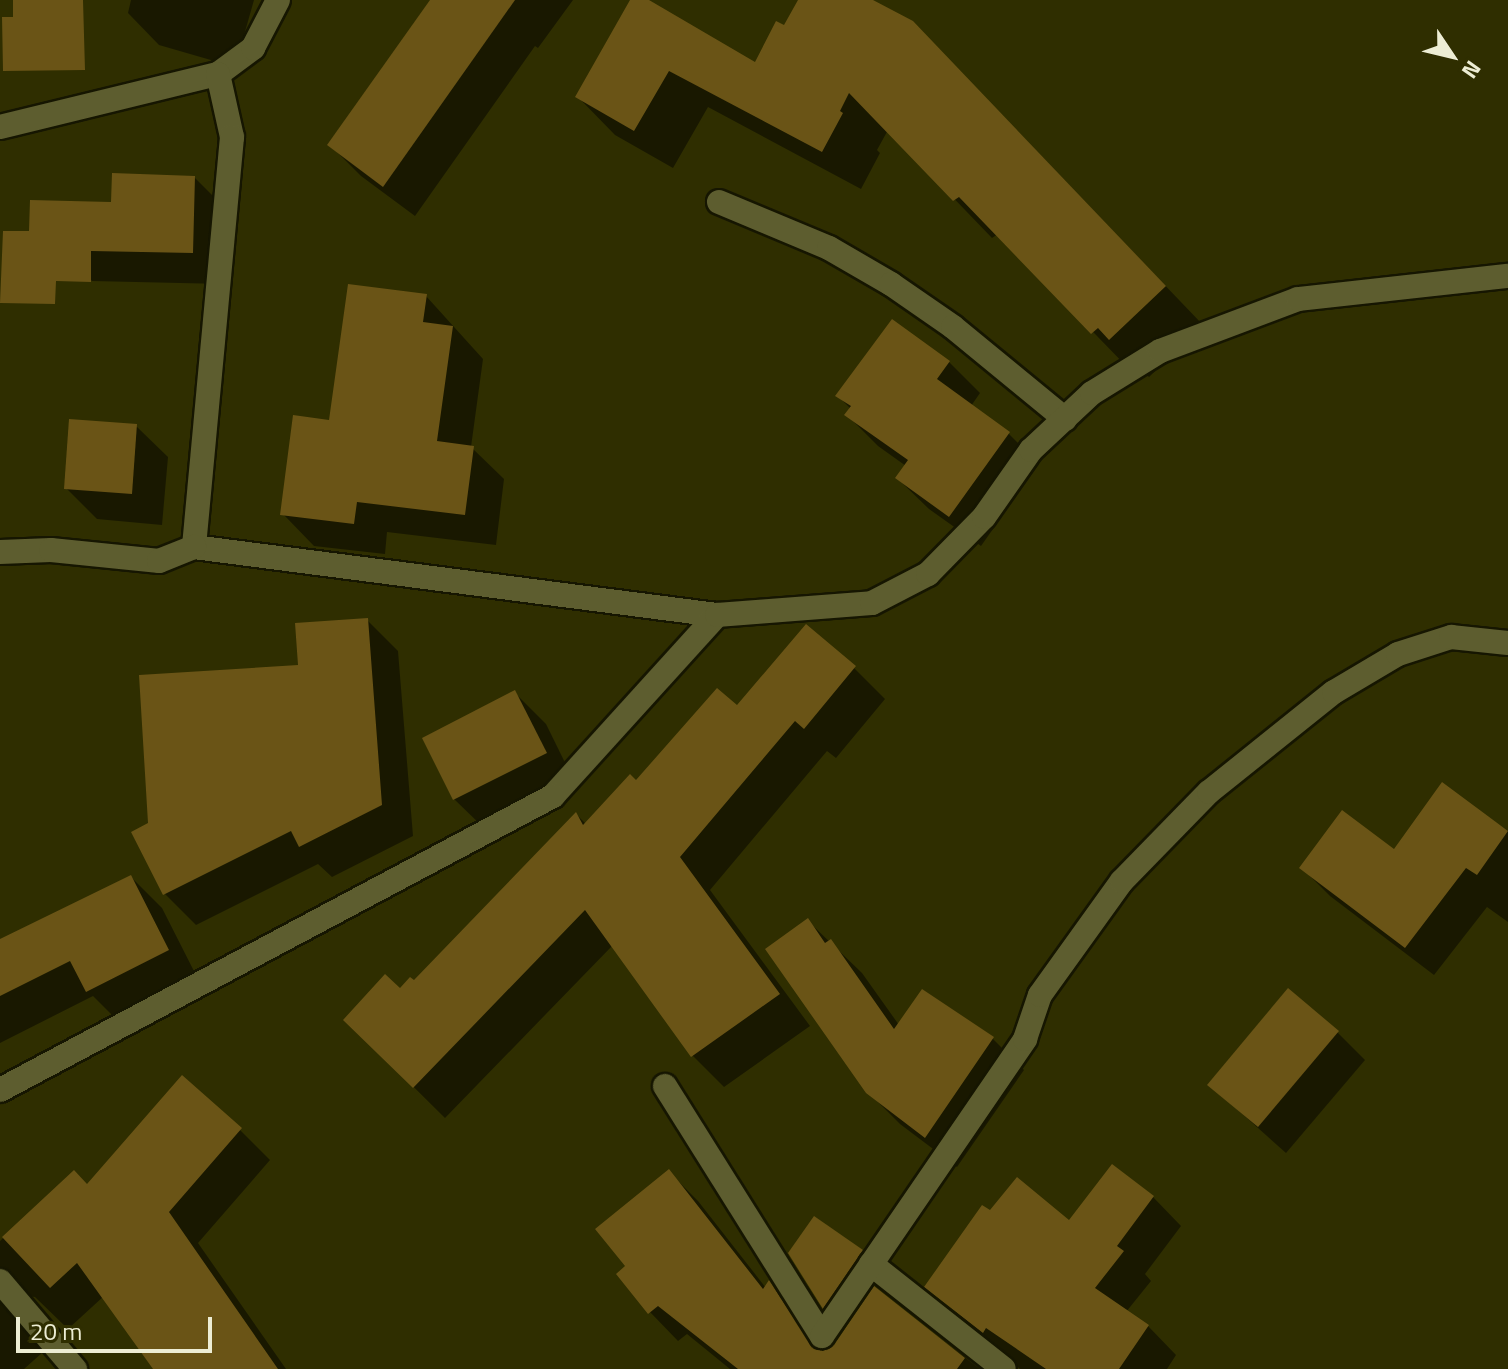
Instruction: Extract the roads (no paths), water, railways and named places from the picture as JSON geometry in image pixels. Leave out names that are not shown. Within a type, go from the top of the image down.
[{"type":"street","points":[[0,127],[218,74],[253,48],[278,0]]},
{"type":"street","points":[[194,547],[232,137],[218,74]]},
{"type":"street","points":[[719,202],[829,248],[891,284],[953,327],[1065,419]]},
{"type":"street","points":[[0,552],[51,550],[159,561],[194,547],[717,615],[872,603],[928,574],[984,517],[1031,450],[1092,393],[1160,351],[1298,299],[1508,276]]},
{"type":"street","points":[[0,1090],[553,796],[717,615]]},
{"type":"street","points":[[665,1086],[822,1336],[1025,1039],[1040,995],[1122,881],[1209,792],[1334,692],[1398,654],[1451,637],[1508,643]]},
{"type":"street","points":[[871,1264],[1004,1369]]},
{"type":"street","points":[[0,1281],[75,1369]]}]
